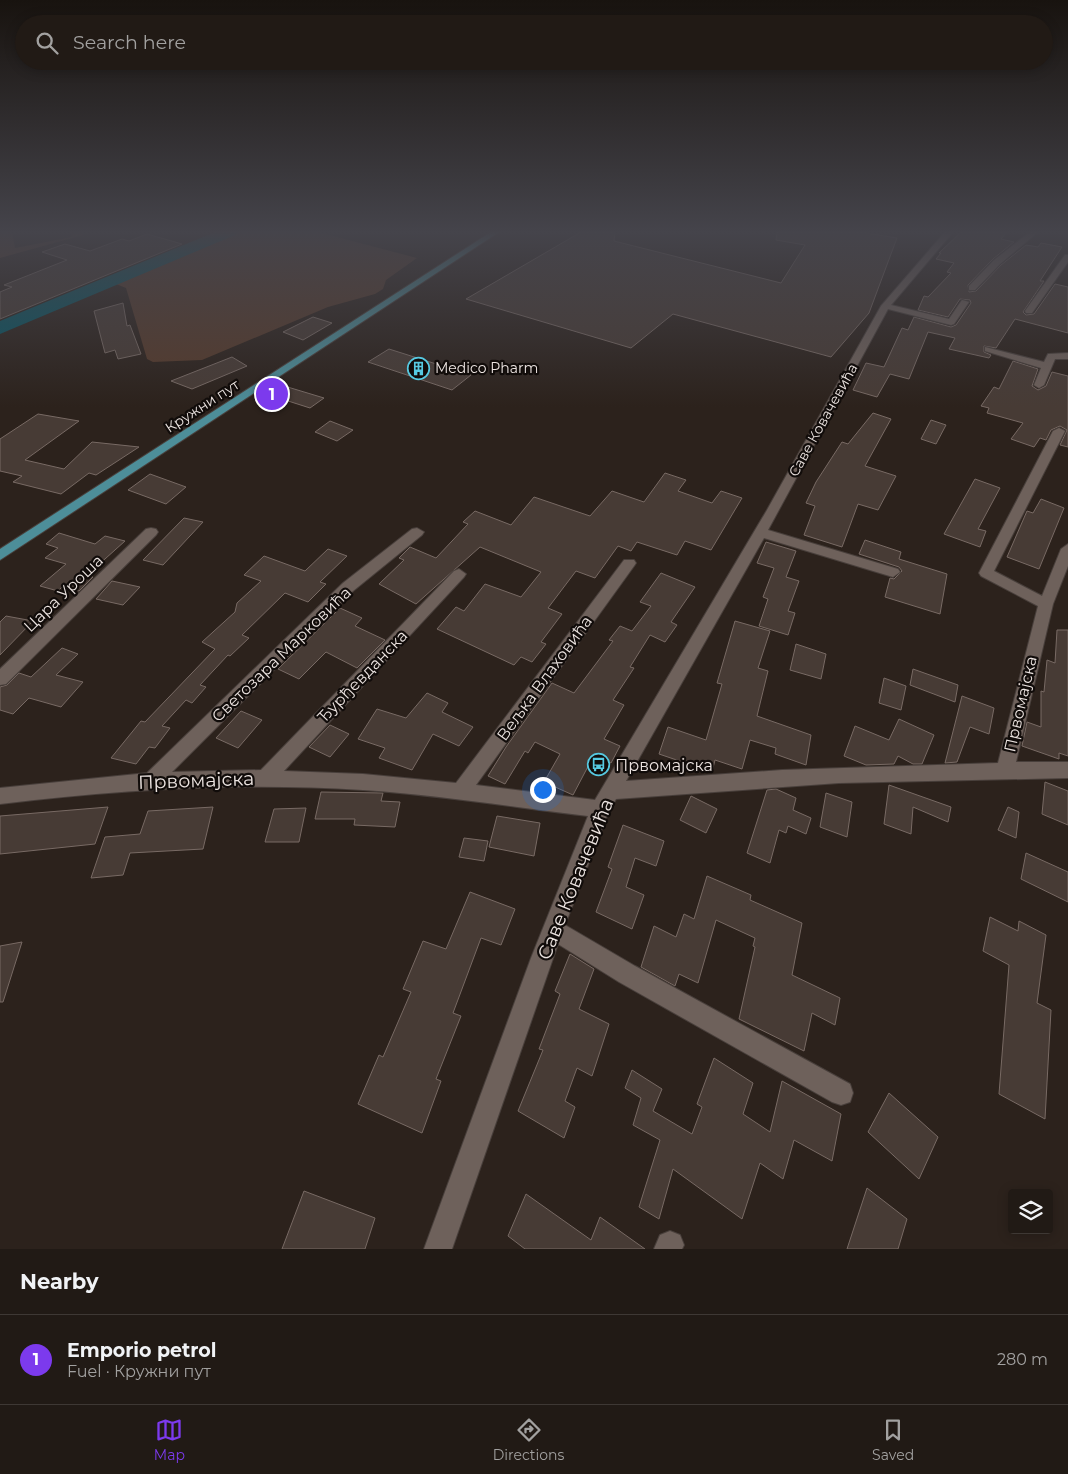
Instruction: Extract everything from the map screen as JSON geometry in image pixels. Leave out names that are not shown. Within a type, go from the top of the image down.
[{"type":"main road","name":"Кружни пут","points":[[0,555],[406,290]]},
{"type":"street","name":"Саве Ковачевића","points":[[438,1249],[554,930],[605,800],[759,532],[885,306],[898,290]]},
{"type":"street","points":[[1029,310],[1044,290]]},
{"type":"street","points":[[885,306],[951,322],[965,302]]},
{"type":"street","points":[[988,349],[1046,366]]},
{"type":"street","points":[[1039,385],[1051,356],[1068,356]]},
{"type":"street","points":[[1046,604],[986,573],[1059,431]]},
{"type":"street","name":"Цара Уроша","points":[[0,679],[151,532]]},
{"type":"street","name":"Светозара Марковића","points":[[150,782],[348,587],[417,532]]},
{"type":"street","points":[[759,532],[893,572]]},
{"type":"street","name":"Првомајска","points":[[0,796],[105,784],[265,778],[364,782],[459,793],[605,800],[737,780],[1005,770],[1046,604],[1068,549]]},
{"type":"street","name":"Вељка Влаховића","points":[[459,793],[628,563]]},
{"type":"street","name":"Ђурђевданска","points":[[265,778],[459,574]]},
{"type":"street","points":[[1005,770],[1068,770]]},
{"type":"street","points":[[554,930],[627,974],[841,1093]]},
{"type":"shaded area","points":[[127,290],[381,290],[375,294],[328,307],[202,360],[153,362],[147,359]]},
{"type":"building","points":[[4,290],[70,290],[0,319],[0,292]]},
{"type":"building","points":[[481,290],[877,290],[869,313],[831,357],[673,314],[631,348],[466,299]]},
{"type":"building","points":[[934,290],[969,290],[969,292],[977,290],[1038,290],[1023,312],[1026,315],[1034,314],[1051,290],[1068,290],[1068,333],[1015,319],[996,348],[984,346],[984,352],[991,355],[989,358],[949,349],[955,338],[928,332],[909,379],[890,374],[877,397],[853,390],[866,363],[884,367],[902,328],[908,330],[914,317],[951,327],[956,325],[971,303],[970,300],[960,299],[948,317],[918,310],[924,296],[928,297]]},
{"type":"building","points":[[123,303],[127,326],[130,325],[141,354],[118,359],[115,350],[105,353],[94,311]]},
{"type":"building","points":[[313,317],[332,323],[303,340],[283,332]]},
{"type":"building","name":"Medico Pharm","points":[[389,349],[471,375],[452,390],[368,362]]},
{"type":"building","points":[[232,357],[247,366],[192,389],[171,381]]},
{"type":"building","points":[[1013,361],[1038,369],[1032,386],[1038,390],[1046,386],[1052,372],[1068,376],[1068,447],[1060,445],[1067,430],[1060,426],[1051,430],[1046,440],[1040,438],[1034,447],[1011,439],[1023,423],[987,413],[989,408],[981,406],[994,387],[999,389]]},
{"type":"building","points":[[276,384],[324,398],[310,408],[285,400],[281,403],[263,397],[274,390]]},
{"type":"building","points":[[873,413],[891,419],[865,466],[896,476],[878,510],[858,504],[842,547],[804,535],[815,506],[806,503],[816,482],[842,442],[848,444]]},
{"type":"building","points":[[38,414],[79,421],[25,460],[64,469],[92,442],[139,447],[96,475],[89,473],[61,494],[13,482],[22,476],[0,471],[0,439]]},
{"type":"building","points":[[931,420],[946,425],[936,444],[921,439]]},
{"type":"building","points":[[330,421],[353,430],[337,441],[315,432]]},
{"type":"building","points":[[665,473],[686,480],[678,491],[712,503],[721,491],[742,498],[711,550],[685,541],[677,555],[637,542],[631,551],[618,546],[595,578],[576,571],[548,608],[562,614],[541,642],[546,644],[532,662],[521,657],[514,665],[437,629],[456,607],[464,611],[485,584],[521,597],[541,572],[480,547],[416,604],[379,584],[404,560],[399,558],[410,547],[436,558],[468,524],[463,522],[475,511],[511,525],[534,497],[590,516],[612,491],[644,502]]},
{"type":"building","points":[[150,474],[186,487],[166,504],[128,490]]},
{"type":"building","points":[[975,479],[1000,488],[978,529],[986,531],[980,547],[944,534]]},
{"type":"building","points":[[1041,499],[1064,508],[1039,569],[1007,557],[1027,511],[1033,513]]},
{"type":"building","points":[[184,518],[203,522],[163,565],[143,560]]},
{"type":"building","points":[[59,533],[95,544],[105,536],[125,541],[86,576],[93,577],[79,591],[62,587],[58,591],[40,586],[66,564],[45,558],[58,548],[46,544]]},
{"type":"building","points":[[865,540],[901,552],[899,559],[947,574],[940,614],[885,597],[890,578],[894,579],[902,571],[899,567],[859,554]]},
{"type":"building","points":[[766,542],[796,551],[786,577],[799,581],[788,611],[795,613],[788,635],[759,626],[768,599],[763,597],[774,568],[757,563]]},
{"type":"building","points":[[328,549],[347,556],[320,582],[326,584],[308,602],[285,593],[242,635],[249,638],[230,656],[228,655],[200,685],[206,687],[192,703],[186,700],[162,726],[170,728],[155,748],[149,747],[136,764],[111,758],[141,721],[145,722],[215,649],[202,642],[235,612],[237,603],[261,581],[244,575],[264,556],[305,571]]},
{"type":"building","points":[[661,573],[695,587],[671,622],[677,625],[665,642],[650,635],[630,667],[634,668],[613,700],[624,705],[604,739],[620,746],[611,763],[594,755],[573,795],[544,782],[560,754],[535,742],[528,753],[525,751],[505,784],[488,776],[506,747],[552,683],[574,693],[613,641],[609,640],[620,626],[632,631],[651,606],[640,602]]},
{"type":"building","points":[[112,581],[140,587],[123,605],[96,599]]},
{"type":"building","points":[[340,608],[362,618],[355,626],[385,640],[357,668],[326,652],[299,679],[278,669]]},
{"type":"building","points":[[6,616],[33,621],[0,655],[0,622]]},
{"type":"building","points":[[735,621],[770,631],[758,668],[768,671],[757,716],[811,735],[806,765],[775,754],[776,748],[750,740],[742,769],[715,760],[712,772],[659,754],[668,727],[706,740],[722,684],[717,683]]},
{"type":"building","points":[[1057,630],[1068,630],[1068,756],[1059,753],[1059,759],[1022,746],[1027,722],[1041,727],[1041,691],[1044,692],[1047,660],[1055,663]]},
{"type":"building","points":[[796,644],[826,654],[821,679],[790,670]]},
{"type":"building","points":[[62,648],[78,654],[56,675],[83,682],[61,707],[29,698],[13,714],[0,710],[0,687],[7,685],[19,673],[31,677]]},
{"type":"building","points":[[913,669],[958,685],[955,702],[910,685]]},
{"type":"building","points":[[884,678],[906,686],[901,710],[879,703]]},
{"type":"building","points":[[427,693],[448,703],[442,712],[473,727],[459,746],[433,734],[412,770],[379,758],[385,748],[358,739],[377,709],[406,718]]},
{"type":"building","points":[[962,696],[994,708],[989,734],[970,727],[957,762],[945,763]]},
{"type":"building","points":[[241,711],[262,720],[238,748],[216,738]]},
{"type":"building","points":[[899,719],[934,735],[922,764],[913,764],[898,756],[894,764],[866,765],[844,756],[855,726],[889,740]]},
{"type":"building","points":[[330,725],[349,734],[330,757],[309,747]]},
{"type":"building","points":[[1045,782],[1068,791],[1068,825],[1042,814]]},
{"type":"building","points":[[889,785],[951,807],[948,822],[913,807],[911,834],[884,824]]},
{"type":"building","points":[[776,789],[796,798],[793,810],[811,818],[806,834],[788,826],[786,833],[779,830],[770,863],[747,853],[767,790]]},
{"type":"building","points":[[321,792],[383,793],[381,801],[400,802],[395,827],[354,825],[355,819],[315,819]]},
{"type":"building","points":[[826,793],[852,802],[847,837],[820,827]]},
{"type":"building","points":[[691,796],[717,809],[706,833],[680,820]]},
{"type":"building","points":[[108,807],[95,844],[0,854],[0,816]]},
{"type":"building","points":[[213,807],[203,849],[130,853],[123,875],[91,878],[105,837],[140,834],[148,811]]},
{"type":"building","points":[[1008,807],[1019,812],[1016,838],[998,830]]},
{"type":"building","points":[[306,808],[299,842],[265,842],[274,809]]},
{"type":"building","points":[[497,816],[540,823],[534,856],[489,847]]},
{"type":"building","points":[[623,825],[664,841],[656,866],[635,858],[626,887],[644,895],[632,929],[596,912],[612,869],[608,867]]},
{"type":"building","points":[[464,838],[488,841],[484,861],[459,857]]},
{"type":"building","points":[[1026,853],[1068,872],[1068,902],[1021,879]]},
{"type":"building","points":[[707,876],[751,895],[750,900],[802,923],[792,975],[840,998],[835,1025],[812,1013],[804,1051],[739,1019],[755,947],[753,946],[755,938],[716,920],[698,983],[679,974],[675,986],[641,967],[654,926],[676,937],[684,914],[694,919]]},
{"type":"building","points":[[470,892],[515,909],[501,945],[481,938],[453,1013],[461,1016],[436,1079],[441,1081],[422,1133],[358,1104],[379,1055],[383,1057],[411,992],[403,989],[423,941],[446,949]]},
{"type":"building","points":[[990,917],[1018,931],[1019,921],[1046,935],[1037,1003],[1051,1010],[1045,1119],[999,1094],[1009,965],[983,951]]},
{"type":"building","points":[[22,942],[3,1002],[0,1002],[0,946]]},
{"type":"building","points":[[570,954],[594,969],[579,1009],[609,1024],[592,1076],[577,1068],[565,1101],[575,1107],[564,1138],[518,1111],[543,1050],[539,1049],[560,994],[555,991]]},
{"type":"building","points":[[714,1058],[753,1083],[743,1114],[770,1132],[782,1081],[841,1114],[832,1161],[794,1140],[783,1179],[760,1163],[742,1219],[673,1169],[659,1219],[639,1207],[660,1140],[633,1125],[641,1098],[625,1088],[632,1070],[662,1089],[653,1111],[692,1134],[702,1107],[697,1104]]},
{"type":"building","points":[[889,1093],[938,1137],[919,1179],[868,1132]]},
{"type":"building","points":[[867,1188],[907,1219],[898,1249],[847,1249]]},
{"type":"building","points":[[304,1191],[375,1218],[365,1249],[282,1249]]},
{"type":"building","points":[[526,1194],[591,1240],[600,1217],[645,1249],[525,1249],[508,1236]]},
{"type":"waterway","points":[[0,328],[90,290]]},
{"type":"place","name":"Medico Pharm","points":[[419,368]]},
{"type":"place","name":"Emporio petrol","points":[[272,394]]},
{"type":"place","name":"Првомајска","points":[[599,765]]}]
